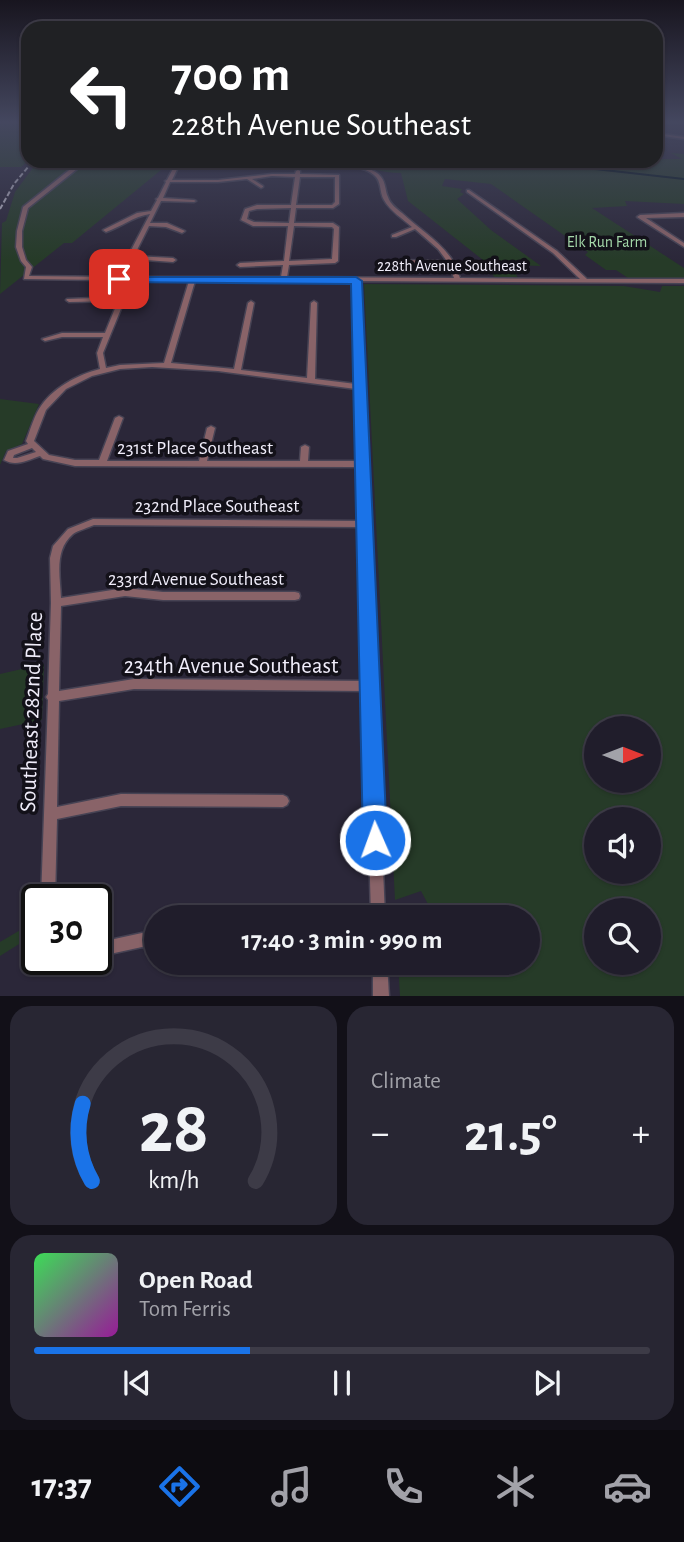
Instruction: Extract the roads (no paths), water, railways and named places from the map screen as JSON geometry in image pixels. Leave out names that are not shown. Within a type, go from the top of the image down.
[{"type":"street","name":"228th Avenue Southeast","points":[[75,168],[30,200],[24,211],[18,251],[20,259],[29,267],[26,278],[684,281]]},
{"type":"street","points":[[119,279],[175,168]]},
{"type":"street","points":[[284,280],[301,168]]},
{"type":"street","points":[[365,168],[382,177],[387,203],[454,263],[458,280]]},
{"type":"street","points":[[167,181],[298,174],[338,177],[337,203],[333,206],[246,211],[246,222],[333,225],[337,228],[336,260],[332,263],[240,265]]},
{"type":"street","points":[[247,178],[261,187]]},
{"type":"street","points":[[468,191],[555,252],[585,280]]},
{"type":"street","points":[[158,199],[194,201]]},
{"type":"street","points":[[107,230],[119,227],[135,213],[152,212]]},
{"type":"street","points":[[682,241],[640,217],[684,215]]},
{"type":"street","points":[[146,224],[167,225],[182,231]]},
{"type":"street","points":[[394,236],[414,228]]},
{"type":"street","points":[[130,257],[162,257],[173,260]]},
{"type":"street","points":[[398,262],[454,263]]},
{"type":"street","points":[[167,363],[192,280]]},
{"type":"street","points":[[356,281],[378,905]]},
{"type":"street","points":[[69,300],[122,299],[100,353],[103,369]]},
{"type":"street","points":[[237,372],[251,303]]},
{"type":"street","points":[[311,381],[314,303]]},
{"type":"street","points":[[45,338],[62,335],[107,335]]},
{"type":"street","points":[[33,445],[11,453],[8,460],[18,461],[40,453],[30,441],[53,398],[79,380],[103,369],[167,363],[359,387]]},
{"type":"street","points":[[102,463],[119,418]]},
{"type":"street","points":[[202,464],[211,428]]},
{"type":"street","points":[[304,464],[305,447]]},
{"type":"street","name":"231st Place Southeast","points":[[40,453],[62,462],[362,464]]},
{"type":"street","name":"232nd Place Southeast","points":[[71,531],[100,521],[137,525],[365,524]]},
{"type":"street","name":"Southeast 282nd Place","points":[[48,884],[52,697],[57,603],[56,552],[61,540],[71,531]]},
{"type":"street","name":"233rd Avenue Southeast","points":[[57,603],[125,592],[163,596],[295,596]]},
{"type":"street","name":"234th Avenue Southeast","points":[[52,697],[134,684],[370,687]]},
{"type":"street","points":[[50,814],[121,800],[283,801]]},
{"type":"street","points":[[112,947],[144,940]]},
{"type":"street","points":[[380,975],[381,996]]},
{"type":"waterway","points":[[586,168],[684,179]]},
{"type":"railway","points":[[0,209],[14,184],[27,168]]},
{"type":"park label","name":"Elk Run Farm","points":[[607,242]]}]
